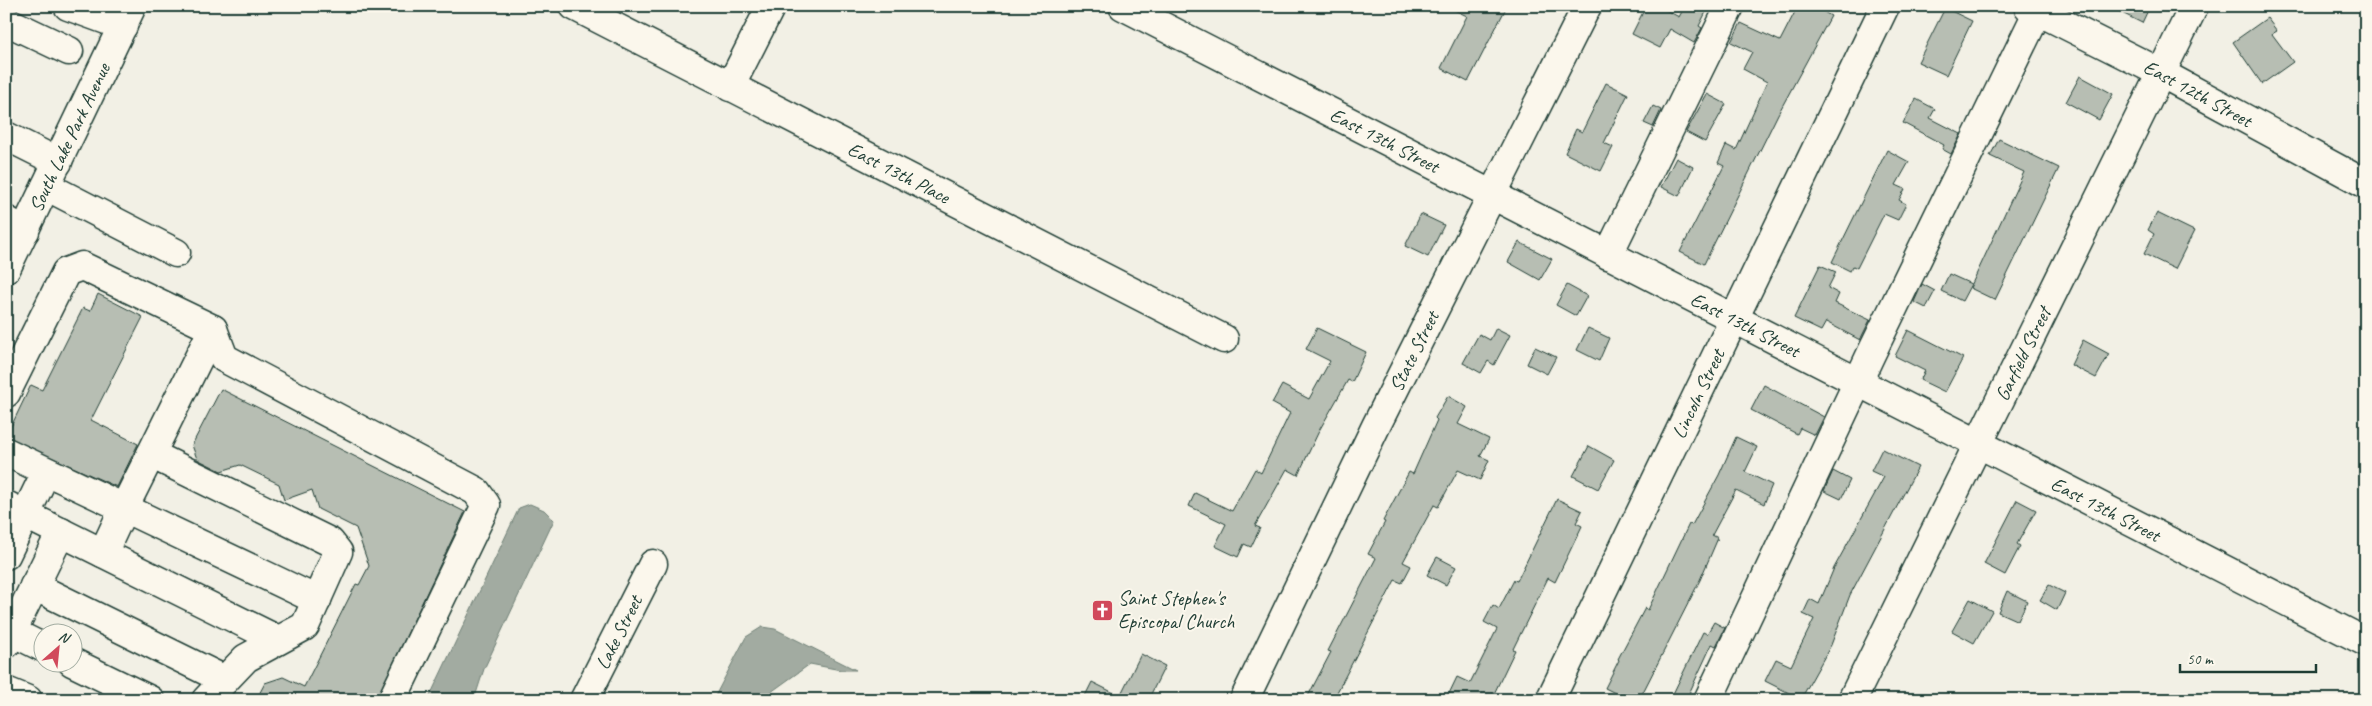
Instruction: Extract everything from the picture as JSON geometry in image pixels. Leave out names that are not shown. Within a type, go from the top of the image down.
[{"type":"street","points":[[68,6],[127,16]]},
{"type":"street","name":"East 13th Place","points":[[574,6],[1224,338]]},
{"type":"street","points":[[730,87],[771,6]]},
{"type":"street","name":"East 13th Street","points":[[1123,6],[2366,642]]},
{"type":"street","name":"State Street","points":[[1244,700],[1376,426],[1586,6]]},
{"type":"street","points":[[1608,255],[1730,6]]},
{"type":"street","name":"Lincoln Street","points":[[1550,700],[1885,6]]},
{"type":"street","name":"Garfield Street","points":[[1852,700],[2194,6]]},
{"type":"street","points":[[1708,700],[1858,382],[2038,9]]},
{"type":"street","name":"East 12th Street","points":[[2038,9],[2366,184]]},
{"type":"street","name":"South Lake Park Avenue","points":[[6,269],[16,225],[46,186],[127,16]]},
{"type":"street","points":[[6,21],[69,51]]},
{"type":"street","points":[[6,136],[58,162]]},
{"type":"street","points":[[46,186],[176,254]]},
{"type":"street","points":[[6,393],[66,272],[82,266],[213,329],[224,358],[476,491],[486,505],[392,700]]},
{"type":"street","points":[[103,553],[213,329]]},
{"type":"street","points":[[6,452],[317,600]]},
{"type":"street","points":[[151,454],[330,542],[338,552],[305,626],[246,658],[206,700]]},
{"type":"street","points":[[6,554],[16,509],[46,472]]},
{"type":"street","points":[[16,509],[278,640]]},
{"type":"street","points":[[32,644],[9,638],[61,532]]},
{"type":"street","name":"Lake Street","points":[[584,700],[653,564]]},
{"type":"street","points":[[34,586],[225,680]]},
{"type":"street","points":[[82,667],[150,700]]},
{"type":"street","points":[[6,691],[28,700]]},
{"type":"shaded area","points":[[530,504],[544,510],[554,520],[484,669],[474,700],[428,700],[519,508]]},
{"type":"shaded area","points":[[762,627],[775,629],[856,670],[841,670],[810,664],[760,700],[713,700],[746,637]]},
{"type":"building","points":[[1446,6],[1507,6],[1468,82],[1441,68],[1467,16]]},
{"type":"building","points":[[1646,6],[1658,6],[1679,17],[1685,6],[1709,6],[1699,26],[1702,28],[1694,43],[1670,29],[1660,48],[1632,34]]},
{"type":"building","points":[[1798,6],[1813,6],[1831,16],[1778,114],[1704,264],[1680,252],[1724,166],[1718,163],[1726,145],[1736,150],[1767,82],[1743,69],[1752,52],[1731,42],[1741,23],[1780,41]]},
{"type":"building","points":[[2108,6],[2150,6],[2142,23]]},
{"type":"building","points":[[1945,8],[1972,21],[1946,75],[1918,62]]},
{"type":"building","points":[[2267,18],[2277,31],[2272,34],[2293,62],[2262,84],[2233,42]]},
{"type":"building","points":[[2080,76],[2113,94],[2099,120],[2066,102]]},
{"type":"building","points":[[1606,83],[1628,94],[1604,143],[1613,147],[1601,171],[1565,153],[1576,129],[1582,132]]},
{"type":"building","points":[[1707,94],[1726,104],[1705,142],[1686,132]]},
{"type":"building","points":[[1916,99],[1935,109],[1930,118],[1961,134],[1951,154],[1942,149],[1944,145],[1903,123]]},
{"type":"building","points":[[1653,106],[1661,110],[1653,127],[1644,123]]},
{"type":"building","points":[[1999,139],[2059,168],[1995,300],[1970,288],[2024,172],[1990,156]]},
{"type":"building","points":[[1887,150],[1909,162],[1896,185],[1905,189],[1899,200],[1906,204],[1898,220],[1884,214],[1857,268],[1853,266],[1850,271],[1832,262]]},
{"type":"building","points":[[1676,158],[1693,167],[1679,196],[1661,187]]},
{"type":"building","points":[[2157,213],[2194,231],[2175,269],[2144,254],[2154,234],[2148,230]]},
{"type":"building","points":[[1421,214],[1444,225],[1428,257],[1405,246]]},
{"type":"building","points":[[1519,242],[1552,259],[1540,280],[1508,262]]},
{"type":"building","points":[[1820,265],[1836,272],[1828,288],[1839,294],[1835,303],[1870,320],[1860,340],[1826,322],[1821,331],[1794,318]]},
{"type":"building","points":[[1949,274],[1971,284],[1962,301],[1941,291]]},
{"type":"building","points":[[1922,284],[1935,291],[1926,308],[1914,302]]},
{"type":"building","points":[[1567,285],[1587,296],[1576,316],[1556,305]]},
{"type":"building","points":[[98,294],[143,317],[91,420],[138,444],[117,487],[6,437],[31,385],[42,390],[83,308],[90,311]]},
{"type":"building","points":[[1317,328],[1366,352],[1352,382],[1348,380],[1320,429],[1298,475],[1287,469],[1255,526],[1260,528],[1251,547],[1244,544],[1238,557],[1215,546],[1226,524],[1189,506],[1195,493],[1232,511],[1255,469],[1261,473],[1290,413],[1272,403],[1282,385],[1309,399],[1330,361],[1306,349]]},
{"type":"building","points":[[1496,328],[1510,335],[1494,365],[1488,361],[1481,373],[1463,363],[1479,334],[1490,340]]},
{"type":"building","points":[[1588,328],[1609,338],[1599,361],[1577,350]]},
{"type":"building","points":[[1908,330],[1963,358],[1945,392],[1920,380],[1925,371],[1895,356]]},
{"type":"building","points":[[2083,340],[2109,354],[2096,378],[2071,365]]},
{"type":"building","points":[[1535,347],[1556,357],[1547,374],[1527,364]]},
{"type":"building","points":[[1764,385],[1824,417],[1815,435],[1800,428],[1797,434],[1751,410]]},
{"type":"building","points":[[221,389],[465,512],[376,700],[256,700],[265,683],[283,677],[304,687],[356,584],[359,585],[369,566],[356,528],[318,509],[312,490],[284,500],[279,484],[240,465],[221,471],[197,459],[192,445]]},
{"type":"building","points":[[1448,396],[1467,407],[1458,424],[1489,439],[1480,456],[1489,460],[1480,480],[1458,470],[1438,507],[1434,505],[1403,562],[1411,566],[1402,583],[1395,580],[1333,700],[1306,700],[1331,652],[1328,651],[1376,558],[1368,554],[1385,522],[1383,521],[1409,472],[1413,474],[1437,420],[1435,418]]},
{"type":"building","points":[[1736,437],[1757,447],[1745,472],[1772,485],[1764,504],[1736,490],[1712,535],[1718,538],[1700,580],[1639,700],[1611,700],[1615,693],[1605,688],[1618,659],[1645,608],[1648,610],[1689,524],[1692,525],[1719,475]]},
{"type":"building","points":[[1589,446],[1614,460],[1598,489],[1573,476]]},
{"type":"building","points":[[1882,449],[1918,467],[1850,595],[1831,645],[1801,699],[1765,681],[1776,659],[1791,666],[1814,619],[1803,614],[1810,599],[1819,604],[1834,568],[1884,477],[1871,471]]},
{"type":"building","points":[[1833,471],[1850,480],[1841,499],[1824,491]]},
{"type":"building","points":[[1557,499],[1582,511],[1576,523],[1582,526],[1555,582],[1548,578],[1513,649],[1515,650],[1491,700],[1446,700],[1457,677],[1470,683],[1497,629],[1484,622],[1493,605],[1499,609],[1514,580],[1517,581]]},
{"type":"building","points":[[2017,500],[2036,510],[2017,544],[2020,546],[2005,575],[1984,564]]},
{"type":"building","points":[[1437,557],[1456,567],[1446,585],[1427,575]]},
{"type":"building","points":[[2049,585],[2065,593],[2057,610],[2040,600]]},
{"type":"building","points":[[2007,591],[2027,601],[2018,621],[1998,612]]},
{"type":"building","points":[[1970,599],[1992,611],[1974,643],[1952,631]]},
{"type":"building","points":[[1714,622],[1725,628],[1716,646],[1712,644],[1686,700],[1670,700],[1703,632],[1707,634]]},
{"type":"building","points":[[1141,654],[1165,666],[1148,700],[1083,700],[1092,682],[1120,696]]},
{"type":"place","name":"Saint Stephen's Episcopal Church","points":[[1102,610]]}]
